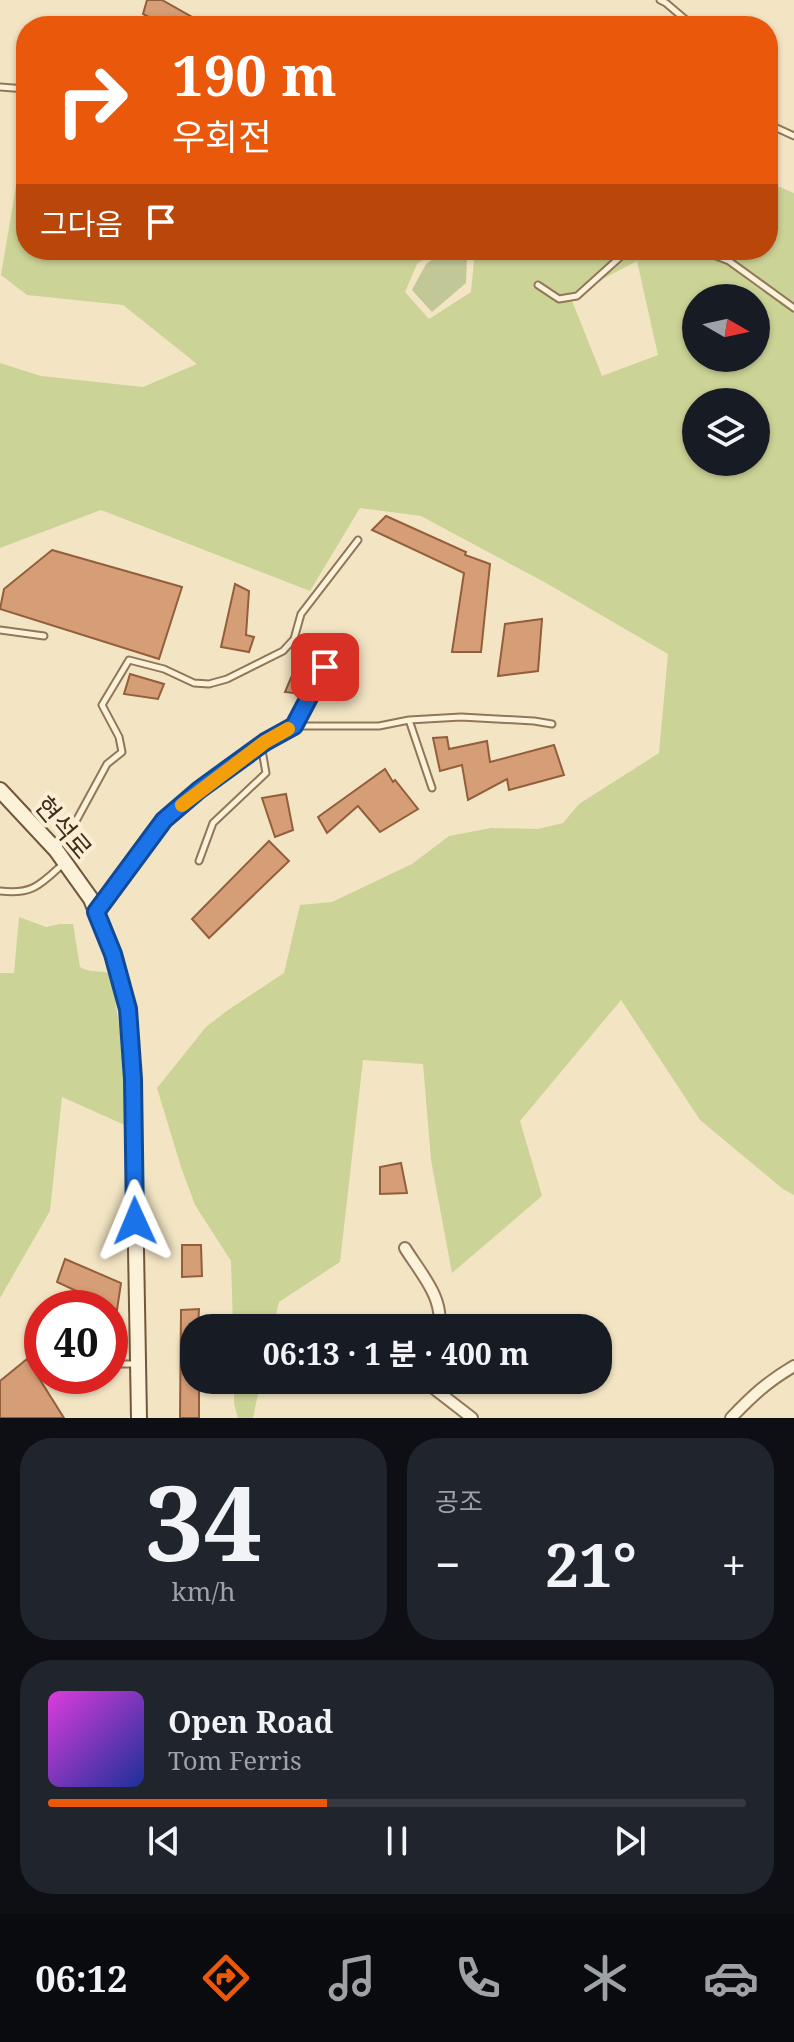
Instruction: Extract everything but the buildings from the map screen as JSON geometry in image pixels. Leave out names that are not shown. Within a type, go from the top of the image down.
[{"type":"street","points":[[294,726],[325,667]]},
{"type":"street","name":"현석로","points":[[0,790],[60,856],[91,899],[113,954],[128,1009],[133,1079],[139,1418]]},
{"type":"street","points":[[405,1248],[435,1296],[439,1314]]},
{"type":"street","points":[[731,1418],[749,1398],[794,1366]]},
{"type":"street","points":[[441,1394],[472,1418]]},
{"type":"lane","points":[[660,0],[681,16]]},
{"type":"lane","points":[[538,285],[559,299],[577,296],[617,260]]},
{"type":"lane","points":[[726,260],[794,308]]},
{"type":"lane","points":[[0,891],[17,893],[38,886],[60,856],[107,764],[122,752],[119,737],[102,705],[129,660],[164,669],[194,683],[209,684],[227,679],[283,651],[294,639],[301,614],[358,540]]},
{"type":"lane","points":[[0,630],[44,636]]},
{"type":"lane","points":[[96,912],[164,820],[261,745],[294,726],[379,726],[409,720],[461,717],[552,724]]},
{"type":"lane","points":[[409,720],[432,788]]},
{"type":"lane","points":[[199,861],[213,823],[266,773],[261,745]]},
{"type":"lane","points":[[128,1364],[138,1364]]},
{"type":"green space","points":[[16,186],[16,260],[422,260],[417,264],[405,292],[429,319],[471,292],[474,260],[778,260],[778,186],[794,193],[794,1195],[700,1120],[621,1000],[520,1121],[542,1196],[452,1273],[431,1160],[423,1064],[363,1060],[340,1262],[279,1302],[276,1314],[233,1314],[231,1261],[195,1205],[157,1088],[206,1027],[284,973],[300,905],[332,902],[412,864],[449,836],[491,828],[538,829],[563,823],[579,804],[659,753],[668,654],[546,583],[421,516],[360,508],[310,591],[101,510],[0,548],[0,363],[41,376],[143,387],[197,364],[123,305],[27,295],[1,275]],"holes":[[[637,261],[658,355],[602,376],[570,296]]]},
{"type":"green space","points":[[432,260],[467,260],[466,283],[432,312],[412,290],[426,264]]},
{"type":"green space","points":[[19,917],[46,927],[73,924],[80,967],[111,974],[122,1045],[127,1126],[62,1097],[50,1211],[0,1298],[0,973],[14,973]]},
{"type":"green space","points":[[234,1394],[258,1394],[253,1418],[238,1418]]},
{"type":"slow traffic","points":[[182,805],[265,742],[288,729]]},
{"type":"route","points":[[135,1221],[133,1079],[128,1009],[113,954],[96,912],[164,820],[265,742],[294,726],[325,667]]}]
